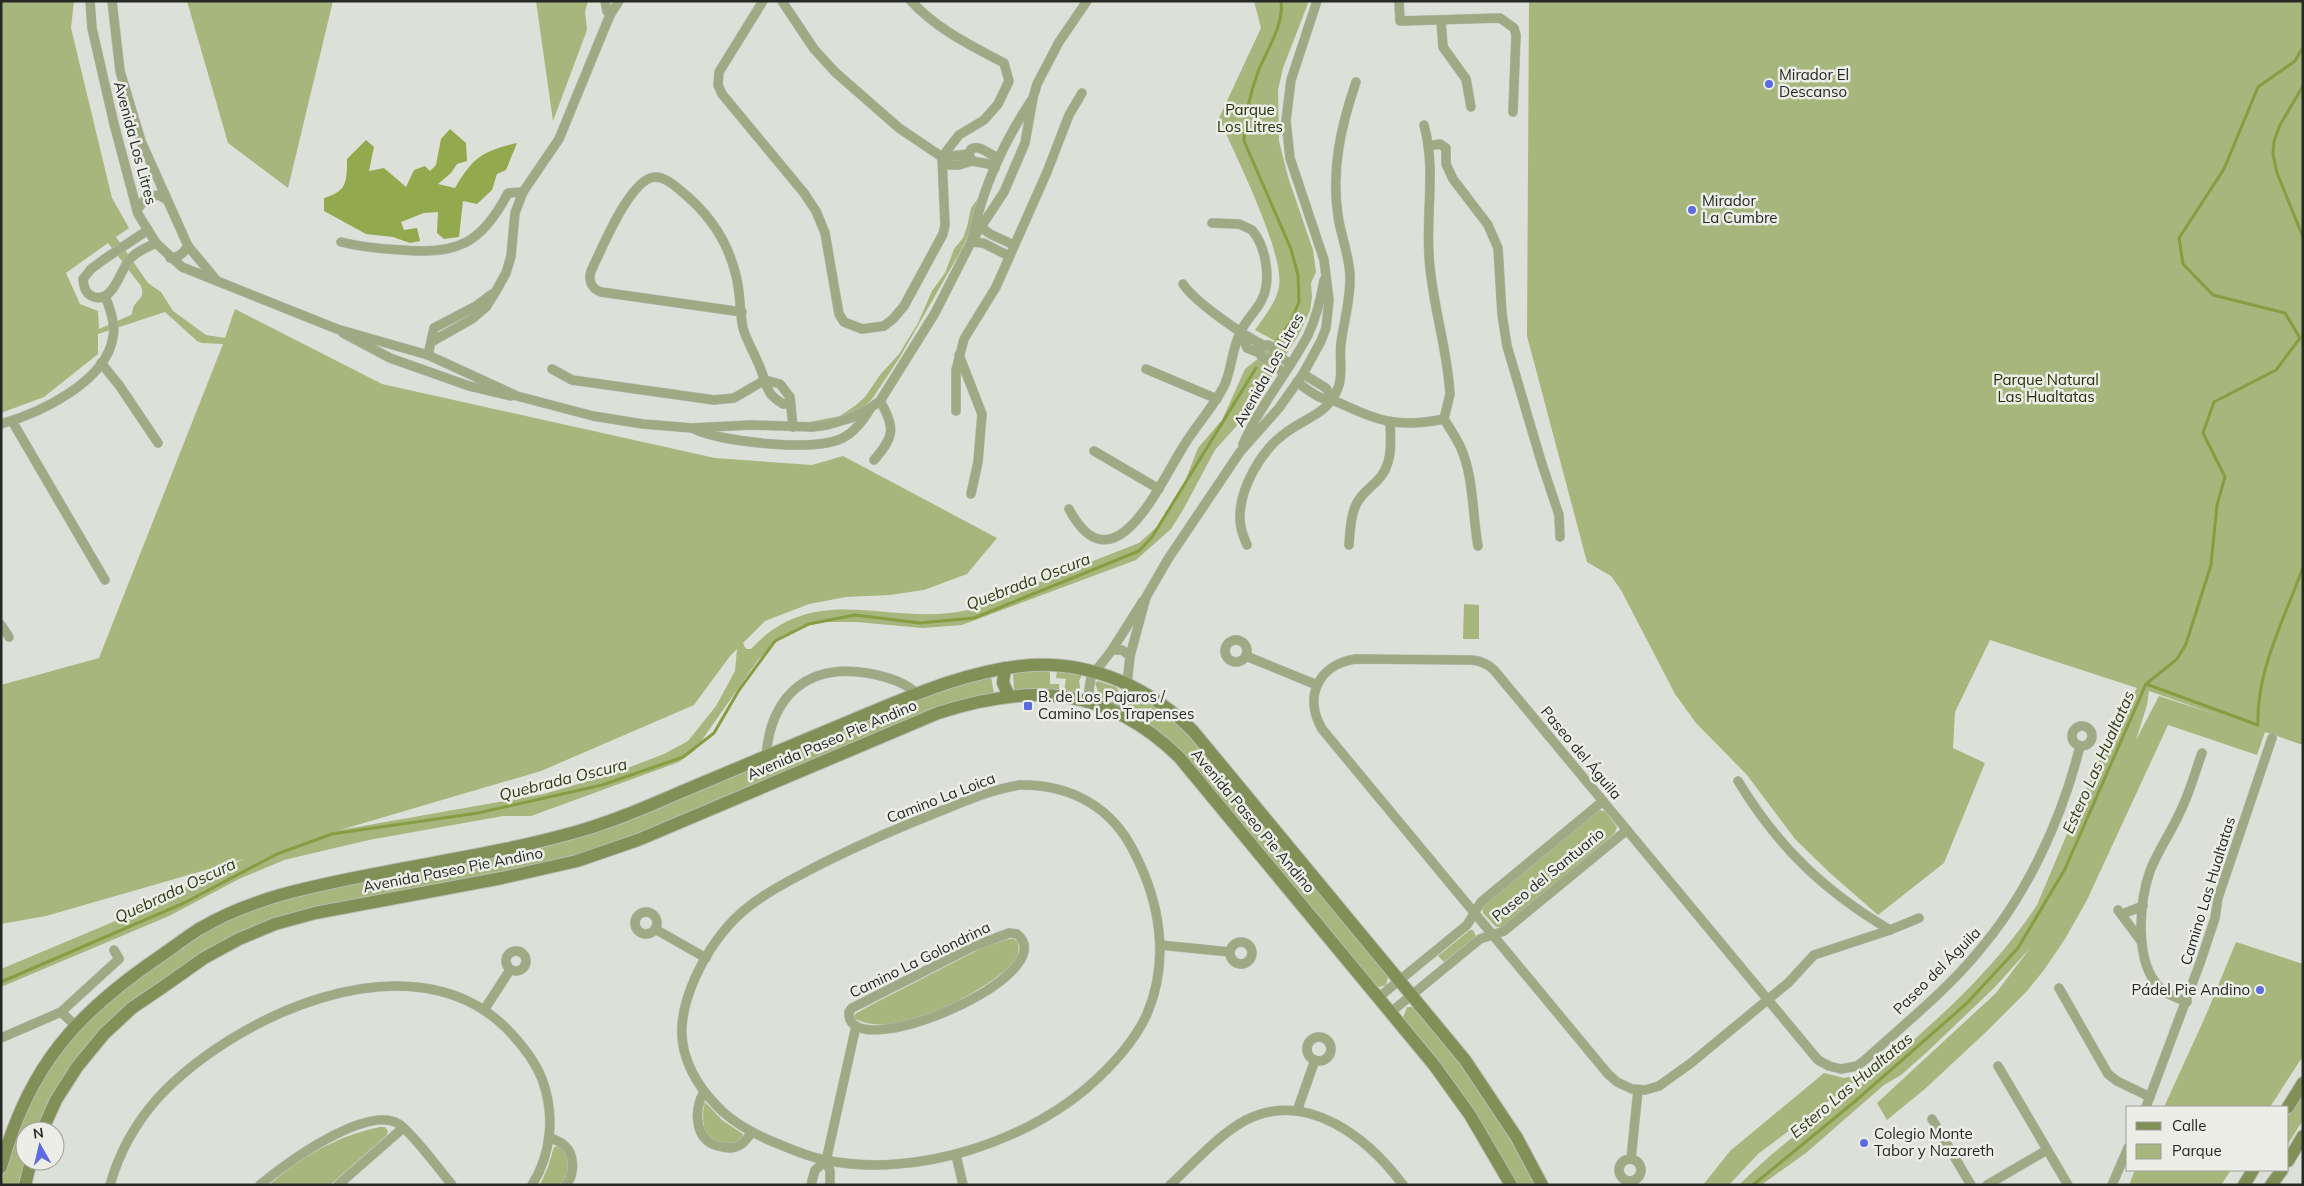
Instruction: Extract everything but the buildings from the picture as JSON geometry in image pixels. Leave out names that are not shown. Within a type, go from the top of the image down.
[{"type":"main road","name":"Avenida Paseo Pie Andino","points":[[1,1167],[3,1153],[29,1092],[48,1060],[75,1025],[126,979],[182,940],[216,920],[251,904],[305,888],[524,846],[583,830],[637,810],[916,693],[963,678],[1005,668],[1048,665],[1094,672],[1127,683],[1165,706],[1193,731],[1465,1060],[1517,1138],[1542,1185]]},
{"type":"main road","points":[[1005,668],[1003,683],[1008,696]]},
{"type":"main road","name":"Avenida Paseo Pie Andino","points":[[47,1121],[67,1084],[104,1034],[132,1008],[204,958],[248,935],[275,924],[315,913],[577,861],[638,840],[938,713],[1008,696],[1046,695],[1092,703],[1110,709],[1148,730],[1179,757],[1379,997],[1455,1092],[1490,1147],[1511,1185]]},
{"type":"main road","points":[[2289,1106],[2303,1083]]},
{"type":"main road","points":[[2289,1159],[2303,1136]]},
{"type":"main road","points":[[25,1185],[28,1171]]},
{"type":"main road","points":[[2244,1185],[2252,1171]]},
{"type":"main road","points":[[2271,1185],[2281,1171]]},
{"type":"street","name":"Avenida Los Litres","points":[[90,1],[92,28],[114,124],[137,210],[156,243],[170,258],[182,267],[219,283],[337,329],[428,355],[517,396]]},
{"type":"street","name":"Avenida Los Litres","points":[[112,1],[116,49],[126,94],[141,141],[188,246],[219,283]]},
{"type":"street","points":[[605,1],[610,16]]},
{"type":"street","points":[[428,355],[433,340],[472,319],[486,307],[506,273],[511,256],[515,213],[523,192],[559,139],[610,16],[619,1]]},
{"type":"street","points":[[763,1],[719,72],[718,85],[722,94],[804,193],[816,211],[825,233],[838,314],[844,322],[862,328],[884,326],[904,306],[945,225],[942,157],[959,135],[984,120],[998,104],[1009,81],[1007,67],[1004,63],[950,34],[924,14],[911,1]]},
{"type":"street","points":[[782,1],[814,49],[834,72],[899,128],[942,157],[949,165],[958,166],[971,157]]},
{"type":"street","name":"Avenida Los Litres","points":[[971,242],[981,204],[999,158],[1013,129],[1033,98],[1051,57],[1087,1]]},
{"type":"street","name":"Avenida Los Litres","points":[[1078,15],[1095,1]]},
{"type":"street","name":"Avenida Los Litres","points":[[1094,672],[1112,650],[1136,608],[1146,597],[1168,559],[1240,452],[1280,408],[1321,341],[1329,308],[1326,272],[1322,250],[1290,158],[1286,126],[1286,108],[1291,80],[1317,1]]},
{"type":"street","points":[[1399,1],[1400,21],[1500,18],[1514,28],[1516,35],[1513,112]]},
{"type":"street","points":[[1441,20],[1444,47],[1466,80],[1472,106]]},
{"type":"street","points":[[1246,545],[1241,530],[1240,510],[1246,489],[1260,463],[1274,443],[1283,435],[1324,409],[1333,400],[1341,374],[1340,350],[1350,285],[1348,258],[1337,205],[1336,164],[1343,125],[1356,82]]},
{"type":"street","points":[[956,411],[956,370],[964,339],[986,306],[1010,256],[1069,115],[1082,93]]},
{"type":"street","name":"Avenida Los Litres","points":[[337,329],[390,358],[468,386],[517,396],[593,416],[643,424],[692,428],[751,425],[827,426],[870,408],[880,401],[926,327],[971,242],[994,211],[1012,176],[1027,134],[1033,98]]},
{"type":"street","points":[[1424,125],[1428,146],[1430,200],[1428,232],[1431,277],[1450,383],[1450,394],[1444,419],[1460,446],[1467,468],[1478,546]]},
{"type":"street","points":[[1013,129],[1019,128],[1027,134]]},
{"type":"street","points":[[1428,146],[1440,144],[1446,148],[1446,166],[1453,179],[1485,220],[1496,242],[1499,256],[1502,314],[1507,346],[1538,453],[1559,515],[1560,537]]},
{"type":"street","points":[[971,157],[971,149],[976,147],[987,154],[999,158]]},
{"type":"street","points":[[971,157],[995,168]]},
{"type":"street","points":[[742,312],[602,292],[593,288],[590,280],[590,271],[629,198],[641,183],[654,177],[664,179],[692,200],[711,222],[725,246],[735,271],[742,312],[744,329],[771,395],[783,404],[789,403]]},
{"type":"street","points":[[341,242],[363,247],[426,252],[443,251],[465,244],[484,231],[500,209],[508,193],[523,192]]},
{"type":"street","points":[[137,210],[147,197],[159,195],[168,200]]},
{"type":"street","points":[[981,204],[987,210],[994,211]]},
{"type":"street","points":[[1069,509],[1078,524],[1091,537],[1098,540],[1107,540],[1123,531],[1139,517],[1159,489],[1187,440],[1217,399],[1229,374],[1240,331],[1256,312],[1264,296],[1267,272],[1257,237],[1248,227],[1212,222]]},
{"type":"street","points":[[982,228],[990,234],[1014,245]]},
{"type":"street","points":[[148,230],[91,269],[83,279],[84,288],[89,295],[97,298],[105,296],[111,292],[124,267],[132,257],[156,243]]},
{"type":"street","points":[[971,242],[983,243],[1010,256]]},
{"type":"street","points":[[170,258],[178,257],[184,253],[188,246]]},
{"type":"street","name":"Avenida Los Litres","points":[[1240,452],[1250,428],[1308,334],[1317,311],[1326,272]]},
{"type":"street","points":[[1183,284],[1196,298],[1262,350],[1272,348],[1271,355],[1284,374]]},
{"type":"street","points":[[1,424],[51,406],[73,391],[101,363],[114,337],[110,308],[105,296]]},
{"type":"street","points":[[1308,334],[1315,335],[1321,341]]},
{"type":"street","points":[[371,349],[371,344],[377,340]]},
{"type":"street","points":[[959,354],[977,396],[982,414],[980,444],[971,494]]},
{"type":"street","points":[[1271,355],[1290,364]]},
{"type":"street","points":[[101,363],[119,385],[158,443]]},
{"type":"street","points":[[552,369],[572,380],[714,400],[734,398],[765,380],[780,384],[790,397],[792,427]]},
{"type":"street","points":[[1146,369],[1217,399]]},
{"type":"street","points":[[468,386],[472,382],[473,375]]},
{"type":"street","points":[[1300,378],[1326,388],[1333,400],[1357,412],[1390,423],[1417,423],[1444,419]]},
{"type":"street","points":[[1268,397],[1273,404],[1280,408]]},
{"type":"street","points":[[874,460],[889,443],[890,437],[890,419],[880,401]]},
{"type":"street","name":"Avenida Los Litres","points":[[692,428],[713,436],[806,446],[839,440],[860,423],[870,408]]},
{"type":"street","points":[[840,420],[848,428],[847,434]]},
{"type":"street","points":[[12,421],[105,580]]},
{"type":"street","points":[[1349,545],[1350,528],[1355,507],[1360,498],[1380,478],[1389,460],[1391,451],[1390,423]]},
{"type":"street","points":[[749,441],[744,434],[751,425]]},
{"type":"street","points":[[1094,451],[1159,489]]},
{"type":"street","name":"Avenida Los Litres","points":[[1110,709],[1124,697],[1130,656],[1146,597]]},
{"type":"street","points":[[1,625],[9,637]]},
{"type":"street","points":[[1112,650],[1122,650],[1130,656]]},
{"type":"street","points":[[1246,656],[1317,686],[1314,706],[1322,729],[1608,1074],[1622,1085],[1638,1090],[1651,1089],[1666,1083],[1768,1000],[1820,952],[1890,930],[1918,918]]},
{"type":"street","name":"Paseo del Águila","points":[[1317,686],[1331,668],[1343,661],[1356,659],[1472,660],[1484,662],[1494,670],[1814,1055],[1824,1064],[1835,1068],[1857,1066],[1865,1060],[1961,971],[1999,926],[2025,883],[2049,835],[2070,782],[2080,746]]},
{"type":"street","name":"Avenida Paseo Pie Andino","points":[[766,756],[770,728],[778,710],[793,690],[814,676],[837,671],[872,674],[901,683],[916,693]]},
{"type":"street","points":[[1092,703],[1089,690],[1094,672]]},
{"type":"street","name":"Camino Las Hualtatas","points":[[2146,1106],[2187,1002],[2215,918],[2218,898],[2272,738]]},
{"type":"street","points":[[2141,941],[2143,906],[2150,871],[2182,810],[2202,753]]},
{"type":"street","points":[[1738,781],[1771,830],[1808,872],[1844,900],[1890,930]]},
{"type":"street","name":"Camino La Loica","points":[[1020,785],[1050,787],[1075,794],[1094,805],[1113,821],[1131,845],[1149,883],[1158,918],[1160,945],[1158,976],[1148,1011],[1136,1034],[1106,1070],[1078,1095],[1048,1116],[1010,1135],[956,1155],[890,1164],[853,1164],[826,1161],[789,1149],[752,1132],[728,1116],[704,1091],[687,1059],[682,1032],[684,1012],[691,989],[706,958],[720,936],[738,915],[787,881],[878,837],[929,815],[994,791],[1020,785]]},
{"type":"street","name":"Paseo del Santuario","points":[[1379,997],[1467,925],[1481,902],[1602,801]]},
{"type":"street","name":"Paseo del Santuario","points":[[1391,1012],[1480,939],[1504,931],[1627,830]]},
{"type":"street","points":[[2143,906],[2120,912],[2141,941],[2155,982],[2168,994],[2187,1002]]},
{"type":"street","points":[[655,929],[706,958]]},
{"type":"street","name":"Camino La Golondrina","points":[[1009,933],[1017,934],[1022,939],[1023,954],[1016,966],[980,994],[954,1009],[922,1023],[898,1028],[876,1029],[856,1026],[849,1016],[852,1008],[992,938],[1009,933]]},
{"type":"street","points":[[1160,945],[1230,952]]},
{"type":"street","points":[[1,1038],[61,1012],[119,959],[114,950]]},
{"type":"street","points":[[484,1010],[510,970]]},
{"type":"street","points":[[110,1185],[131,1135],[142,1117],[164,1092],[215,1051],[245,1031],[276,1014],[304,1002],[333,994],[395,987],[425,989],[446,993],[484,1010],[513,1036],[538,1070],[548,1100],[549,1137],[542,1166],[532,1185]]},
{"type":"street","points":[[2059,988],[2108,1074],[2117,1081],[2150,1097]]},
{"type":"street","points":[[61,1012],[75,1025]]},
{"type":"street","points":[[830,1185],[830,1172],[826,1161],[856,1026]]},
{"type":"street","points":[[1298,1111],[1315,1060]]},
{"type":"street","points":[[1998,1066],[2068,1185]]},
{"type":"street","points":[[1631,1159],[1638,1090]]},
{"type":"street","points":[[704,1091],[697,1105],[697,1114],[703,1136],[708,1142],[718,1146],[734,1148],[741,1145],[752,1132]]},
{"type":"street","points":[[1170,1185],[1238,1125],[1267,1113],[1298,1111],[1330,1121],[1354,1134],[1372,1149],[1403,1185]]},
{"type":"street","points":[[1932,1119],[1971,1185]]},
{"type":"street","points":[[260,1185],[314,1145],[348,1128],[371,1122],[390,1121],[403,1128],[452,1185]]},
{"type":"street","points":[[338,1185],[403,1128]]},
{"type":"street","points":[[549,1137],[565,1146],[569,1153],[572,1173],[566,1185]]},
{"type":"street","points":[[1987,1185],[2047,1150]]},
{"type":"street","points":[[2112,1185],[2126,1153]]},
{"type":"street","points":[[956,1155],[963,1185]]},
{"type":"street","points":[[811,1185],[816,1170],[826,1161]]},
{"type":"green space","name":"Parque Los Litres","points":[[1,1],[74,1],[71,28],[112,198],[129,228],[116,237],[148,283],[161,292],[173,311],[206,335],[225,338],[235,309],[382,384],[715,458],[812,465],[843,456],[997,538],[967,574],[924,590],[890,595],[846,597],[809,604],[765,621],[743,643],[746,649],[751,649],[776,628],[801,615],[828,610],[939,614],[968,610],[1139,543],[1159,525],[1184,484],[1198,448],[1222,420],[1245,369],[1275,341],[1255,330],[1266,315],[1279,287],[1279,271],[1274,251],[1257,203],[1219,118],[1261,28],[1254,1],[1309,1],[1283,68],[1278,90],[1279,141],[1288,177],[1313,250],[1316,272],[1311,283],[1310,311],[1298,336],[1249,412],[1215,450],[1171,529],[1136,560],[962,625],[923,628],[856,622],[810,624],[782,636],[758,660],[695,750],[679,762],[531,816],[503,816],[369,840],[284,860],[239,879],[169,916],[1,987],[1,969],[113,922],[244,859],[46,916],[1,924],[1,685],[99,658],[223,344],[197,341],[165,312],[98,334],[98,354],[44,397],[1,413]],"holes":[[[108,243],[141,286],[142,293],[133,307],[131,315],[99,329],[98,311],[80,304],[66,273]],[[737,649],[735,671],[716,706],[688,741],[664,754],[612,774],[544,794],[340,830],[541,771],[694,705]]]},
{"type":"green space","points":[[187,1],[333,1],[288,188],[228,143]]},
{"type":"green space","points":[[536,1],[588,1],[585,12],[587,30],[553,121]]},
{"type":"green space","name":"Parque Natural Las Hualtatas","points":[[1529,1],[2303,1],[2303,745],[2265,732],[2257,755],[2168,725],[2087,900],[2065,939],[2027,991],[1926,1088],[1887,1120],[1877,1103],[1996,993],[2030,948],[1995,987],[1901,1075],[1884,1085],[1806,1153],[1761,1185],[1739,1185],[1778,1149],[1899,1053],[1925,1030],[1974,983],[2018,932],[2037,905],[2088,784],[2116,725],[2137,688],[1990,640],[1955,712],[1953,748],[1985,763],[1944,863],[1878,915],[1795,839],[1747,775],[1696,723],[1675,694],[1621,590],[1611,576],[1587,562],[1527,336]],"holes":[[[2149,691],[2217,715],[2159,696],[2136,740],[2147,705]]]},
{"type":"green space","points":[[450,129],[466,143],[467,161],[457,164],[451,173],[438,184],[455,188],[467,169],[480,157],[496,149],[517,143],[506,170],[497,174],[492,190],[477,204],[463,201],[459,237],[444,239],[437,233],[438,212],[424,213],[401,222],[404,230],[417,228],[420,241],[410,243],[393,237],[366,234],[324,211],[324,198],[341,189],[346,180],[347,159],[366,140],[374,147],[369,171],[384,168],[406,187],[414,170],[425,166],[430,171],[436,165],[441,139]]},
{"type":"green space","points":[[979,197],[970,232],[959,254],[900,357],[872,399],[863,408],[840,419],[809,425],[809,422],[840,416],[856,405],[865,397],[880,375],[899,354],[918,323],[932,291],[945,273],[954,249],[963,238],[971,208]]},
{"type":"green space","points":[[1464,604],[1479,605],[1479,639],[1463,639]]},
{"type":"green space","points":[[1050,671],[1050,684],[1059,684],[1059,690],[1014,690],[1013,673]]},
{"type":"green space","points":[[1057,671],[1082,675],[1079,681],[1081,694],[1064,691],[1066,679],[1056,678]]},
{"type":"green space","points":[[991,677],[994,693],[634,835],[574,856],[548,863],[325,906],[201,954],[67,1071],[50,1098],[40,1121],[22,1121],[27,1107],[44,1076],[68,1043],[113,995],[199,935],[234,917],[296,895],[530,850],[944,689]]},
{"type":"green space","points":[[1098,681],[1116,687],[1119,691],[1118,694],[1106,699],[1100,697],[1095,683]]},
{"type":"green space","points":[[1135,694],[1177,723],[1192,738],[1388,977],[1386,985],[1379,987],[1374,985],[1173,743],[1143,720],[1122,709],[1128,705]]},
{"type":"green space","points":[[1598,810],[1605,811],[1617,827],[1615,833],[1503,927],[1496,927],[1483,913],[1482,905]]},
{"type":"green space","points":[[1470,930],[1473,930],[1476,936],[1444,962],[1438,956]]},
{"type":"green space","points":[[1008,939],[1014,939],[1019,945],[1017,957],[1011,965],[1000,975],[954,1003],[924,1017],[899,1023],[884,1025],[868,1023],[854,1018],[855,1014],[871,1005],[982,948]]},
{"type":"green space","points":[[2236,942],[2303,964],[2303,1056],[2271,1106],[2164,1106],[2206,1015]]},
{"type":"green space","points":[[1407,1007],[1413,1007],[1419,1012],[1467,1074],[1510,1139],[1536,1185],[1517,1185],[1470,1106],[1403,1018]]},
{"type":"green space","points":[[1824,1073],[1844,1078],[1866,1073],[1758,1154],[1729,1185],[1703,1185],[1730,1151]]},
{"type":"green space","points":[[2303,1091],[2303,1120],[2289,1142],[2289,1114]]},
{"type":"green space","points":[[705,1102],[722,1120],[743,1134],[741,1138],[733,1143],[723,1144],[709,1138],[703,1121]]},
{"type":"green space","points":[[385,1127],[388,1131],[387,1135],[330,1185],[269,1185],[294,1165],[321,1148],[349,1136]]},
{"type":"green space","points":[[15,1140],[15,1171],[22,1171],[18,1185],[1,1185]]},
{"type":"green space","points":[[558,1146],[565,1153],[567,1159],[567,1176],[560,1184],[540,1185],[554,1147]]},
{"type":"green space","points":[[2135,1171],[2230,1171],[2221,1185],[2129,1185]]},
{"type":"waterway","name":"Quebrada Oscura","points":[[1276,342],[1290,323],[1299,302],[1298,275],[1291,249],[1244,141],[1253,88],[1280,19],[1281,1]]},
{"type":"waterway","name":"Estero Las Hualtatas","points":[[1753,1185],[1853,1103],[1966,1004],[2018,948],[2065,869],[2146,684],[2177,659],[2186,644],[2211,565],[2217,505],[2225,477],[2203,433],[2214,402],[2276,370],[2300,338],[2285,313],[2213,295],[2183,264],[2179,238],[2224,169],[2258,87],[2295,61],[2303,47]]},
{"type":"waterway","points":[[2303,86],[2280,125],[2274,141],[2273,154],[2277,173],[2303,237]]},
{"type":"waterway","name":"Quebrada Oscura","points":[[1,982],[184,903],[277,854],[332,834],[478,813],[602,785],[683,757],[714,733],[739,690],[775,641],[809,624],[855,615],[920,623],[974,618],[1139,551],[1152,537],[1256,368]]},
{"type":"waterway","points":[[2146,684],[2258,725],[2262,684],[2267,664],[2303,567]]},
{"type":"place","name":"Mirador El Descanso","points":[[1769,84]]},
{"type":"place","name":"Mirador La Cumbre","points":[[1692,210]]},
{"type":"place","name":"B. de Los Pajaros / Camino Los Trapenses","points":[[1028,706]]},
{"type":"place","name":"Pádel Pie Andino","points":[[2260,990]]},
{"type":"place","name":"Colegio Monte Tabor y Nazareth","points":[[1864,1143]]}]
